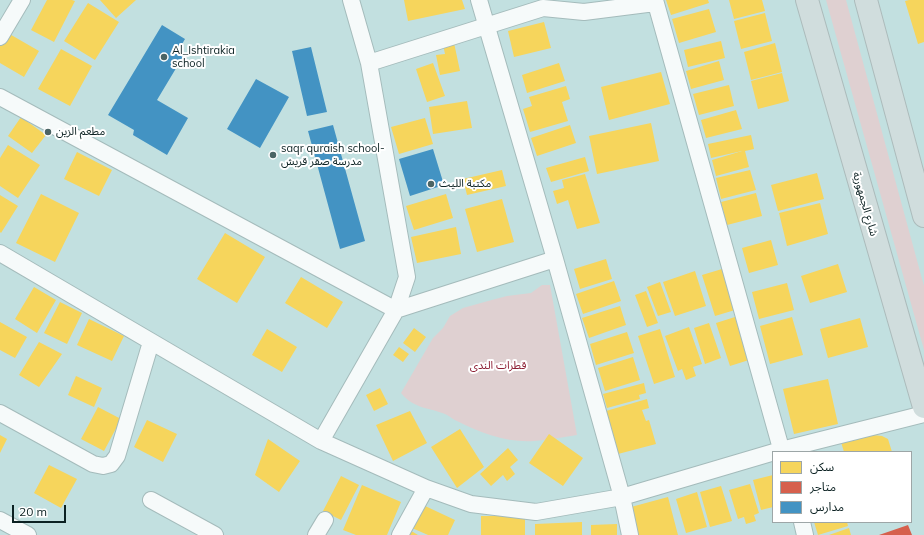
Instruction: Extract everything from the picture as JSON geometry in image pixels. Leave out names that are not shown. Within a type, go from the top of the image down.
[{"type":"main road","name":"شارع الجمهورية","points":[[807,0],[924,407]]},
{"type":"main road","points":[[866,0],[924,216]]},
{"type":"street","points":[[0,37],[22,0]]},
{"type":"street","points":[[321,441],[396,310],[407,277],[369,63],[351,0]]},
{"type":"street","points":[[479,0],[555,259],[622,497],[630,535]]},
{"type":"street","points":[[369,63],[486,26],[547,4],[584,12],[655,1],[781,451],[924,414]]},
{"type":"street","points":[[0,97],[396,310],[555,259]]},
{"type":"street","points":[[0,253],[321,441],[426,488],[471,504],[536,512],[622,497],[772,454]]},
{"type":"street","points":[[0,413],[93,464],[102,466],[111,464],[116,456],[151,342]]},
{"type":"street","points":[[400,535],[426,488]]},
{"type":"street","points":[[151,500],[215,535]]},
{"type":"street","points":[[0,520],[28,535]]},
{"type":"street","points":[[316,535],[325,520]]},
{"type":"street","points":[[802,523],[805,535]]},
{"type":"green space","points":[[826,0],[846,0],[924,286],[924,350]]},
{"type":"green space","name":"قطرات الندى","points":[[542,285],[550,285],[577,435],[534,441],[504,439],[466,425],[441,412],[417,405],[401,393],[433,338],[443,328],[450,316],[463,308],[507,296],[531,293]]},
{"type":"building: سكن","points":[[47,0],[75,1],[54,42],[31,30]]},
{"type":"building: سكن","points":[[100,0],[136,0],[116,18]]},
{"type":"building: سكن","points":[[404,0],[462,0],[465,9],[408,21]]},
{"type":"building: سكن","points":[[666,0],[708,0],[709,3],[671,15]]},
{"type":"building: سكن","points":[[729,0],[762,0],[765,11],[734,19]]},
{"type":"building: سكن","points":[[924,0],[924,42],[918,44],[905,1]]},
{"type":"building: سكن","points":[[88,3],[119,22],[95,60],[64,41]]},
{"type":"building: سكن","points":[[709,9],[716,32],[679,43],[672,19]]},
{"type":"building: سكن","points":[[765,13],[772,41],[741,49],[734,21]]},
{"type":"building: سكن","points":[[544,22],[551,48],[514,57],[508,31]]},
{"type":"building: سكن","points":[[6,32],[39,51],[24,77],[0,63],[0,41]]},
{"type":"building: سكن","points":[[453,38],[460,71],[440,75],[436,55],[445,54],[442,40]]},
{"type":"building: سكن","points":[[721,41],[725,58],[688,67],[684,50]]},
{"type":"building: سكن","points":[[775,43],[782,72],[751,80],[744,52]]},
{"type":"building: سكن","points":[[61,49],[92,66],[70,106],[38,89]]},
{"type":"building: سكن","points":[[719,61],[724,80],[691,89],[686,71]]},
{"type":"building: سكن","points":[[433,63],[445,96],[427,102],[416,69]]},
{"type":"building: سكن","points":[[559,63],[565,81],[527,93],[522,75]]},
{"type":"building: سكن","points":[[661,72],[670,104],[609,120],[601,87]]},
{"type":"building: سكن","points":[[782,73],[789,101],[758,109],[751,81]]},
{"type":"building: سكن","points":[[729,85],[734,106],[699,115],[693,94]]},
{"type":"building: سكن","points":[[566,86],[570,99],[562,102],[568,121],[530,132],[523,109],[532,106],[529,97]]},
{"type":"building: سكن","points":[[467,101],[472,128],[433,134],[429,107]]},
{"type":"building: سكن","points":[[736,110],[742,129],[706,138],[701,120]]},
{"type":"building: سكن","points":[[21,117],[46,135],[32,153],[8,136]]},
{"type":"building: سكن","points":[[425,118],[433,144],[399,154],[391,127]]},
{"type":"building: سكن","points":[[651,123],[659,161],[597,174],[589,136]]},
{"type":"building: سكن","points":[[570,125],[576,143],[537,156],[531,138]]},
{"type":"building: سكن","points":[[751,135],[754,149],[745,151],[749,167],[716,176],[712,160],[742,151],[711,158],[708,144]]},
{"type":"building: سكن","points":[[8,145],[40,165],[18,198],[0,186],[0,158]]},
{"type":"building: سكن","points":[[77,152],[112,170],[99,196],[64,179]]},
{"type":"building: سكن","points":[[585,157],[589,171],[551,182],[546,168]]},
{"type":"building: سكن","points":[[502,170],[506,186],[467,195],[463,179]]},
{"type":"building: سكن","points":[[750,170],[756,190],[721,199],[716,178]]},
{"type":"building: سكن","points":[[817,173],[824,199],[778,211],[771,185]]},
{"type":"building: سكن","points":[[585,174],[600,223],[577,229],[568,200],[557,204],[553,191],[564,188],[562,180]]},
{"type":"building: سكن","points":[[756,193],[762,216],[727,225],[721,202]]},
{"type":"building: سكن","points":[[41,194],[79,213],[55,262],[16,243]]},
{"type":"building: سكن","points":[[446,194],[453,218],[414,230],[406,206]]},
{"type":"building: سكن","points":[[0,195],[18,206],[1,233],[0,232]]},
{"type":"building: سكن","points":[[502,199],[514,242],[477,252],[465,209]]},
{"type":"building: سكن","points":[[820,203],[828,234],[787,246],[779,213]]},
{"type":"building: سكن","points":[[456,227],[461,254],[417,263],[411,237]]},
{"type":"building: سكن","points":[[225,233],[265,257],[237,303],[197,279]]},
{"type":"building: سكن","points":[[771,240],[778,265],[749,273],[742,248]]},
{"type":"building: سكن","points":[[606,259],[612,279],[580,289],[574,269]]},
{"type":"building: سكن","points":[[838,264],[847,292],[810,303],[801,276]]},
{"type":"building: سكن","points":[[722,269],[735,310],[715,316],[702,275]]},
{"type":"building: سكن","points":[[695,271],[706,306],[675,316],[663,282]]},
{"type":"building: سكن","points":[[301,277],[343,302],[327,328],[285,303]]},
{"type":"building: سكن","points":[[614,281],[621,301],[583,314],[576,294]]},
{"type":"building: سكن","points":[[660,282],[671,312],[658,316],[647,287]]},
{"type":"building: سكن","points":[[787,283],[794,310],[759,319],[752,292]]},
{"type":"building: سكن","points":[[34,287],[56,300],[37,333],[15,319]]},
{"type":"building: سكن","points":[[646,291],[658,323],[647,327],[635,295]]},
{"type":"building: سكن","points":[[60,302],[82,313],[67,344],[44,333]]},
{"type":"building: سكن","points":[[620,306],[626,325],[589,338],[582,318]]},
{"type":"building: سكن","points":[[735,317],[749,360],[730,366],[716,323]]},
{"type":"building: سكن","points":[[792,317],[803,355],[770,364],[760,326]]},
{"type":"building: سكن","points":[[860,318],[868,347],[828,358],[820,329]]},
{"type":"building: سكن","points":[[89,319],[124,336],[112,361],[77,345]]},
{"type":"building: سكن","points":[[0,322],[27,337],[15,358],[0,350]]},
{"type":"building: سكن","points":[[709,323],[721,358],[705,364],[694,328]]},
{"type":"building: سكن","points":[[689,327],[702,364],[693,367],[696,376],[686,380],[682,369],[678,371],[665,336]]},
{"type":"building: سكن","points":[[414,328],[426,337],[415,352],[403,343]]},
{"type":"building: سكن","points":[[267,329],[297,347],[282,372],[252,355]]},
{"type":"building: سكن","points":[[660,329],[675,377],[654,384],[638,336]]},
{"type":"building: سكن","points":[[627,332],[634,353],[596,365],[590,344]]},
{"type":"building: سكن","points":[[39,342],[62,354],[39,387],[19,375]]},
{"type":"building: سكن","points":[[399,347],[409,354],[403,362],[393,355]]},
{"type":"building: سكن","points":[[633,357],[640,380],[605,391],[598,368]]},
{"type":"building: سكن","points":[[76,376],[102,388],[94,407],[68,395]]},
{"type":"building: سكن","points":[[828,379],[838,424],[794,434],[783,389]]},
{"type":"building: سكن","points":[[644,383],[646,393],[639,395],[640,399],[607,408],[603,394]]},
{"type":"building: سكن","points":[[380,388],[388,404],[374,411],[366,395]]},
{"type":"building: سكن","points":[[647,399],[649,408],[642,410],[646,421],[649,420],[656,444],[618,454],[606,411]]},
{"type":"building: سكن","points":[[98,407],[121,419],[104,451],[81,439]]},
{"type":"building: سكن","points":[[410,411],[427,443],[393,461],[376,425]]},
{"type":"building: سكن","points":[[147,420],[177,434],[163,462],[134,447]]},
{"type":"building: سكن","points":[[460,429],[484,467],[457,488],[431,447]]},
{"type":"building: سكن","points":[[549,434],[583,458],[563,486],[529,463]]},
{"type":"building: سكن","points":[[865,434],[882,436],[888,439],[892,451],[844,451],[841,442]]},
{"type":"building: سكن","points":[[0,435],[7,439],[0,453]]},
{"type":"building: سكن","points":[[268,439],[300,461],[279,492],[255,475]]},
{"type":"building: سكن","points":[[508,448],[518,460],[510,467],[515,474],[507,481],[503,475],[491,486],[480,474]]},
{"type":"building: سكن","points":[[49,465],[77,479],[61,508],[34,493]]},
{"type":"building: سكن","points":[[772,475],[772,507],[761,510],[753,480]]},
{"type":"building: سكن","points":[[341,476],[359,485],[341,520],[323,511]]},
{"type":"building: سكن","points":[[750,484],[759,513],[754,515],[756,521],[746,524],[744,517],[738,519],[729,490]]},
{"type":"building: سكن","points":[[362,485],[401,502],[387,535],[356,535],[343,530]]},
{"type":"building: سكن","points":[[721,486],[732,521],[710,527],[700,492]]},
{"type":"building: سكن","points":[[697,492],[707,527],[686,533],[676,499]]},
{"type":"building: سكن","points":[[668,497],[678,535],[638,535],[631,507]]},
{"type":"building: سكن","points":[[423,505],[455,520],[448,535],[428,535],[412,528]]},
{"type":"building: سكن","points":[[481,516],[525,516],[525,535],[481,535]]},
{"type":"building: سكن","points":[[582,522],[582,535],[535,535],[535,524]]},
{"type":"building: سكن","points":[[814,523],[847,523],[848,526],[818,535]]},
{"type":"building: سكن","points":[[617,524],[617,535],[591,535],[591,525]]},
{"type":"building: سكن","points":[[849,528],[851,535],[829,535]]},
{"type":"building: سكن","points":[[408,529],[418,535],[405,535]]},
{"type":"building: متاجر","points":[[908,525],[912,535],[879,535]]},
{"type":"building: مدارس","points":[[162,25],[185,39],[178,51],[184,55],[157,100],[188,118],[167,155],[133,135],[134,130],[108,115]]},
{"type":"building: مدارس","points":[[311,47],[327,112],[307,116],[292,51]]},
{"type":"building: مدارس","points":[[256,79],[289,97],[260,148],[227,129]]},
{"type":"building: مدارس","points":[[333,125],[365,241],[340,249],[308,131]]},
{"type":"building: مدارس","points":[[433,149],[444,185],[410,196],[399,159]]},
{"type":"place","name":"Al_Ishtirakia school","points":[[164,57]]},
{"type":"place","name":"مطعم الزين","points":[[48,132]]},
{"type":"place","name":"saqr quraish school- مدرسة صقر قريش","points":[[273,155]]},
{"type":"place","name":"مكتبة الليث","points":[[431,184]]}]
